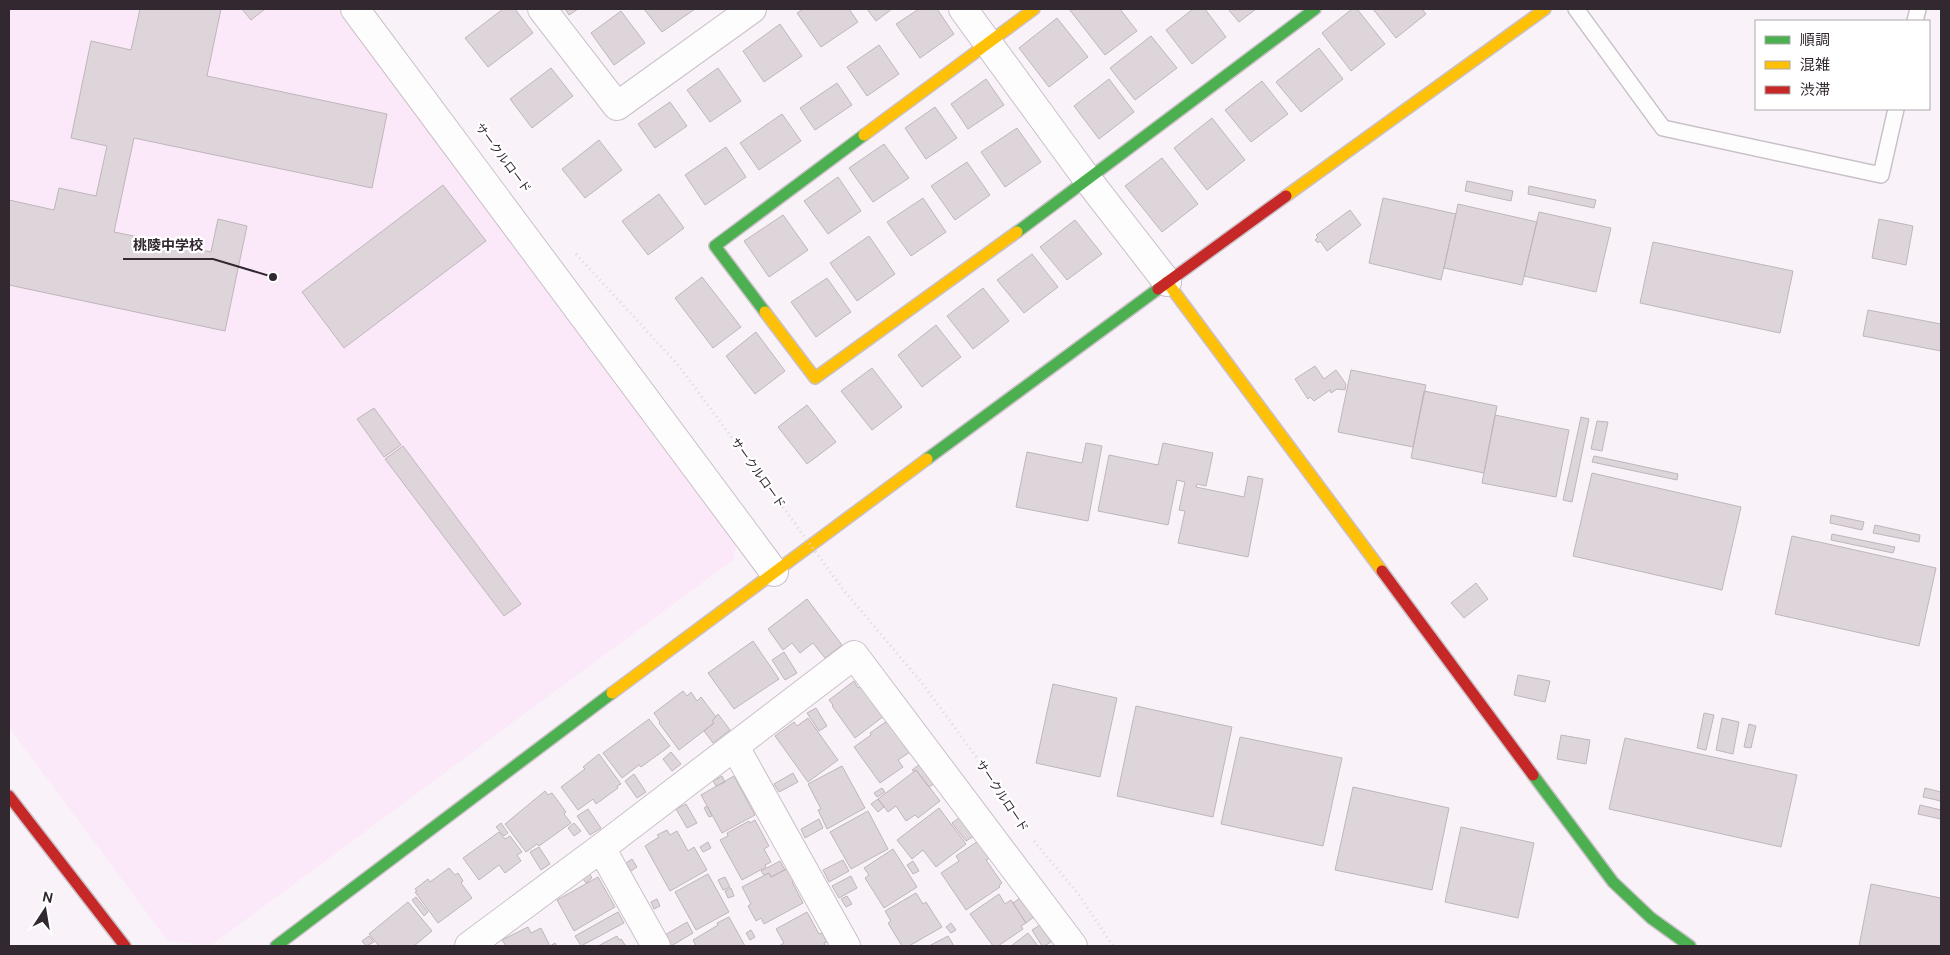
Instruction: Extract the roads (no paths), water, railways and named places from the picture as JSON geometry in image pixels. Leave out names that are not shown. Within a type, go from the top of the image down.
[{"type":"street","points":[[355,9],[774,572]]},
{"type":"street","points":[[542,9],[617,106],[752,9]]},
{"type":"street","points":[[963,9],[1088,180],[1167,282],[1613,882],[1651,918],[1690,946]]},
{"type":"street","points":[[1034,9],[715,246],[815,378],[1088,180],[1316,9]]},
{"type":"street","points":[[276,946],[774,572],[1167,282],[1545,9]]},
{"type":"street","points":[[469,946],[602,848],[854,655],[1073,946]]},
{"type":"street","points":[[735,747],[846,946]]},
{"type":"street","points":[[9,796],[125,946]]},
{"type":"street","points":[[602,848],[656,946]]},
{"type":"lane","points":[[1576,9],[1663,128],[1881,175],[1896,110]]},
{"type":"place","name":"桃陵中学校","points":[[273,277]]}]
